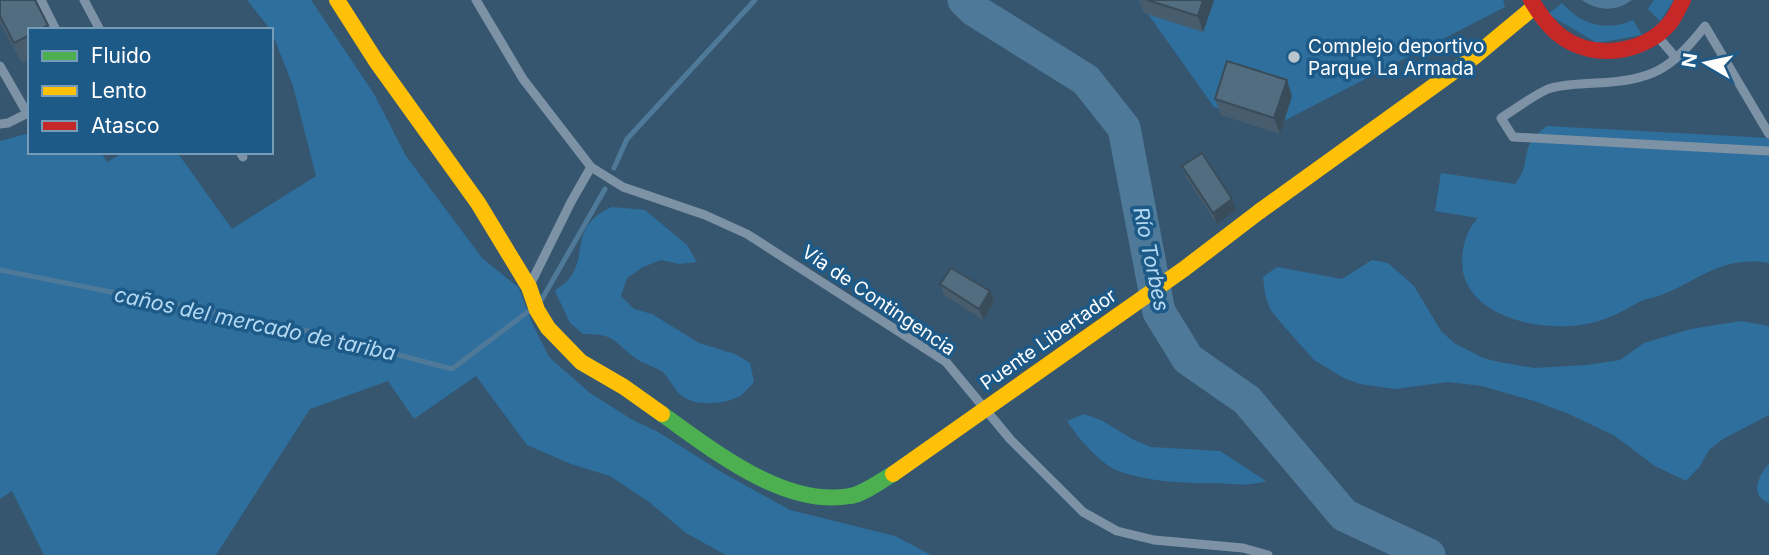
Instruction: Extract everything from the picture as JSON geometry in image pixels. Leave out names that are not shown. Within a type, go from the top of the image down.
[{"type":"street","name":"Puente Libertador","points":[[337,0],[376,61],[478,203],[529,288],[537,310],[548,328],[581,362],[624,387],[714,451],[776,487],[828,498],[853,496],[893,474],[1184,269],[1474,57],[1532,4]]},
{"type":"street","points":[[1532,4],[1559,37],[1595,51],[1608,52],[1634,48],[1657,35],[1675,17],[1684,0]]},
{"type":"lane","points":[[41,0],[55,28]]},
{"type":"lane","points":[[84,0],[99,28]]},
{"type":"lane","name":"Vía de Contingencia","points":[[476,0],[523,79],[592,167],[623,187],[678,208],[705,215],[747,234],[946,362],[1018,448],[1083,512],[1117,531],[1153,540],[1243,548],[1268,555]]},
{"type":"lane","points":[[1769,134],[1705,26],[1687,50],[1665,67],[1641,79],[1548,89],[1501,118],[1513,137],[1769,151]]},
{"type":"lane","points":[[1657,35],[1676,58]]},
{"type":"lane","points":[[0,66],[28,113],[0,124]]},
{"type":"lane","points":[[529,288],[565,213],[592,167]]},
{"type":"shaded area","points":[[247,0],[311,0],[374,94],[406,156],[482,258],[519,288],[549,357],[590,393],[790,510],[895,536],[931,555],[726,555],[686,533],[649,502],[610,476],[571,464],[527,445],[476,376],[414,419],[388,381],[310,409],[216,555],[44,555],[12,491],[0,499],[0,141],[28,134],[28,154],[102,154],[107,162],[121,154],[178,154],[232,229],[316,176],[293,86],[273,35],[273,28],[269,28]]},
{"type":"shaded area","name":"Complejo deportivo Parque La Armada","points":[[1138,0],[1503,0],[1505,7],[1270,128],[1214,107]]},
{"type":"shaded area","points":[[1582,0],[1632,0],[1620,7],[1607,9]]},
{"type":"shaded area","points":[[1654,0],[1674,0],[1660,21],[1648,9]]},
{"type":"shaded area","points":[[1562,3],[1577,17],[1595,24],[1614,26],[1633,20],[1642,35],[1597,43],[1548,14]]},
{"type":"shaded area","points":[[1547,126],[1769,138],[1769,263],[1737,263],[1724,266],[1659,296],[1641,301],[1618,314],[1578,325],[1538,325],[1499,313],[1482,303],[1470,289],[1463,272],[1462,257],[1464,243],[1478,218],[1435,211],[1441,173],[1515,184],[1524,168],[1528,148]]},
{"type":"shaded area","points":[[612,207],[645,210],[687,245],[697,262],[679,264],[661,260],[643,267],[627,278],[621,296],[634,309],[652,314],[699,343],[735,354],[750,363],[754,382],[740,396],[719,403],[691,401],[678,393],[664,373],[640,361],[615,341],[595,334],[583,334],[570,323],[555,291],[574,271],[589,223]]},
{"type":"shaded area","points":[[1372,260],[1388,263],[1414,286],[1441,331],[1454,343],[1483,358],[1534,368],[1620,360],[1644,343],[1691,329],[1741,321],[1769,326],[1769,415],[1723,439],[1709,450],[1700,466],[1686,481],[1655,466],[1615,436],[1534,401],[1482,386],[1448,382],[1395,389],[1360,384],[1344,378],[1314,360],[1281,323],[1270,309],[1263,277],[1277,267],[1342,279]]},
{"type":"shaded area","points":[[1084,414],[1101,420],[1151,447],[1220,451],[1266,481],[1243,484],[1175,482],[1121,472],[1099,458],[1067,421]]},
{"type":"shaded area","points":[[1769,464],[1769,503],[1759,495],[1757,485]]},
{"type":"building","points":[[0,0],[35,0],[48,25],[43,28],[28,28],[28,36],[14,43],[0,16]]},
{"type":"building","points":[[1147,0],[1203,0],[1198,16]]},
{"type":"building","points":[[1227,61],[1287,80],[1274,118],[1215,99]]},
{"type":"building","points":[[1202,153],[1232,199],[1213,213],[1182,166]]},
{"type":"building","points":[[951,268],[990,291],[979,309],[940,284]]},
{"type":"waterway","name":"caños del mercado de tariba","points":[[614,168],[627,139],[755,0]]},
{"type":"waterway","name":"Río Torbes","points":[[964,0],[974,10],[1086,80],[1124,128],[1159,312],[1188,359],[1247,400],[1344,515],[1429,555]]},
{"type":"waterway","name":"caños del mercado de tariba","points":[[542,299],[605,189]]},
{"type":"waterway","name":"caños del mercado de tariba","points":[[0,270],[308,331],[452,369],[530,310]]},
{"type":"traffic: fast","points":[[662,414],[750,473],[800,493],[825,497],[855,495],[893,474]]},
{"type":"traffic: slow","points":[[337,0],[376,61],[478,203],[529,287],[537,310],[548,328],[581,362],[624,387],[662,414]]},
{"type":"traffic: slow","points":[[1260,211],[1474,57],[1534,7]]},
{"type":"traffic: slow","points":[[893,474],[1184,269],[1260,211]]},
{"type":"traffic: jam","points":[[1531,0],[1548,25],[1562,37],[1589,49],[1603,51],[1647,42],[1670,23],[1683,0]]},
{"type":"place","name":"Complejo deportivo Parque La Armada","points":[[1294,57]]}]
